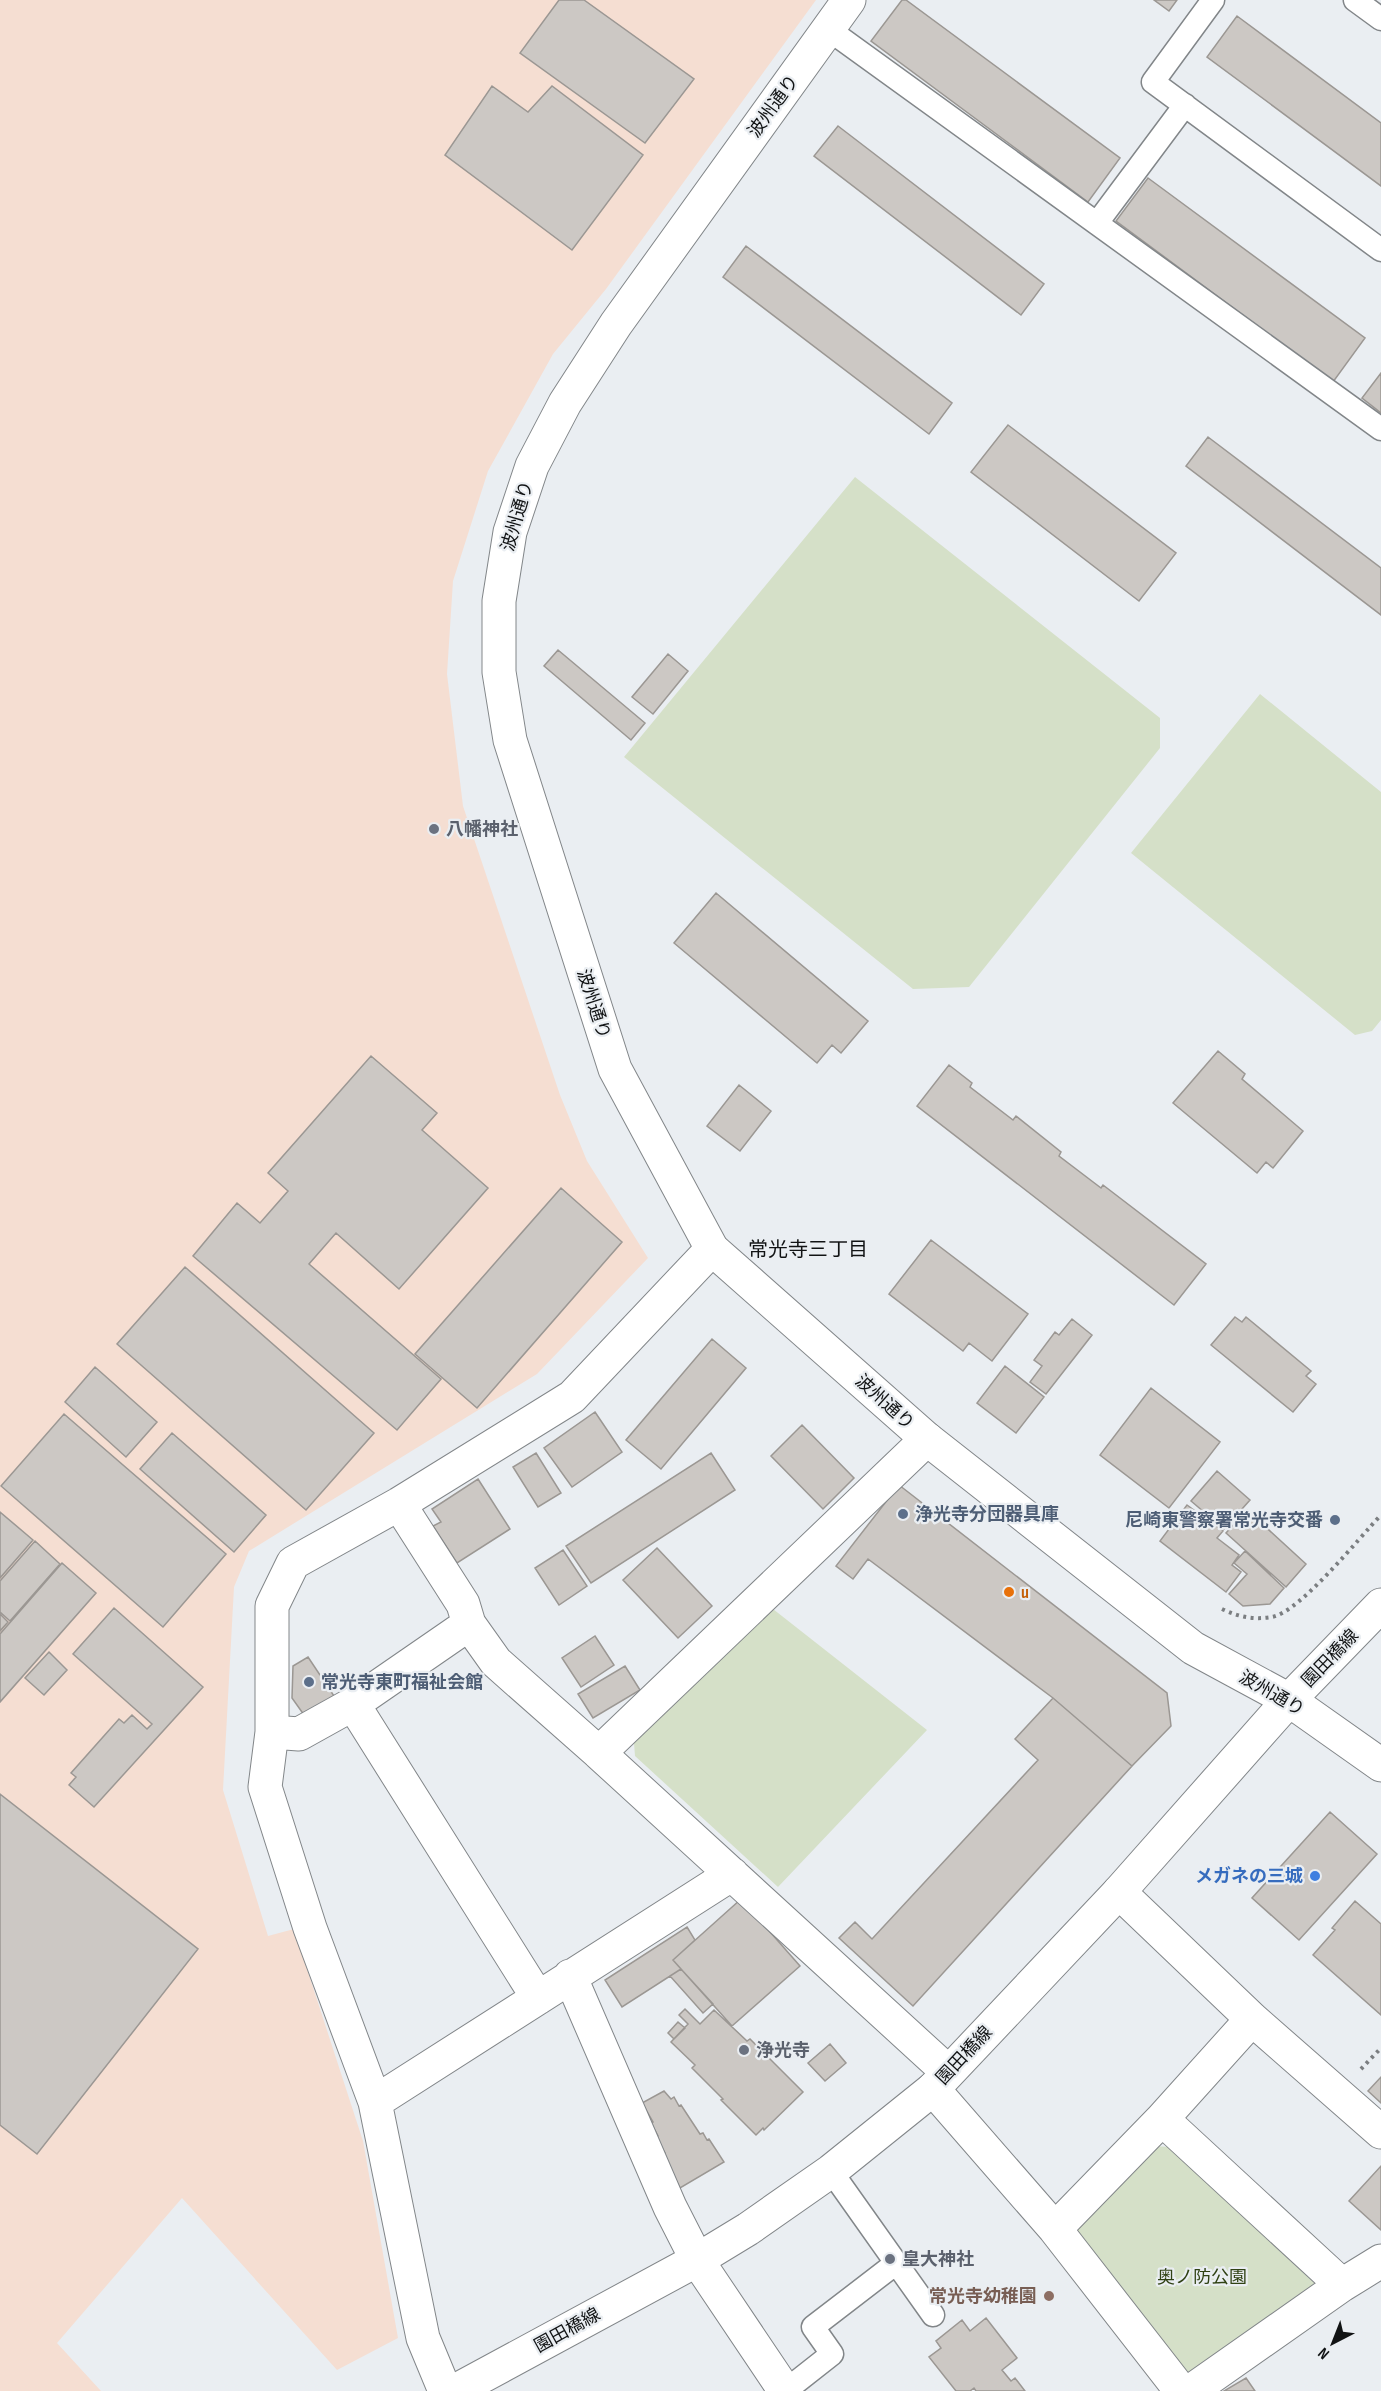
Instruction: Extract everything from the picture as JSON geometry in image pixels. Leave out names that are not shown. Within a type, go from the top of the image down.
[{"type":"street","name":"波州通り","points":[[849,0],[616,324],[547,434],[520,498],[508,544],[499,601],[499,672],[510,741],[615,1069],[712,1249],[927,1439],[1193,1648],[1289,1700],[1381,1765]]},
{"type":"street","points":[[445,2391],[423,2338],[375,2102],[310,1928],[265,1787],[272,1732],[272,1606],[293,1563],[399,1504],[572,1397],[712,1249]]},
{"type":"street","points":[[599,1753],[927,1439]]},
{"type":"street","points":[[399,1504],[463,1604],[469,1624],[496,1662],[732,1874],[940,2080],[1181,2391]]},
{"type":"street","name":"園田橋線","points":[[455,2391],[697,2260],[748,2229],[831,2171],[940,2080],[1119,1892],[1289,1700],[1381,1605]]},
{"type":"street","points":[[272,1732],[299,1734],[353,1704],[469,1624]]},
{"type":"street","points":[[353,1704],[538,1998]]},
{"type":"street","points":[[375,2102],[732,1874]]},
{"type":"street","points":[[1119,1892],[1252,2019],[1381,2132]]},
{"type":"street","points":[[570,1976],[670,2207],[697,2260],[785,2391]]},
{"type":"street","points":[[1055,2229],[1162,2119],[1252,2019]]},
{"type":"street","points":[[1162,2119],[1342,2285]]},
{"type":"street","points":[[1191,2391],[1342,2285],[1381,2261]]},
{"type":"lane","points":[[1213,0],[1153,82],[1381,250]]},
{"type":"lane","points":[[1355,0],[1381,20]]},
{"type":"lane","points":[[828,29],[1381,429]]},
{"type":"lane","points":[[1097,223],[1185,105]]},
{"type":"lane","points":[[831,2171],[933,2315]]},
{"type":"lane","points":[[785,2391],[832,2354],[813,2327],[895,2264]]},
{"type":"path","points":[[1222,1610],[1240,1618],[1274,1617],[1298,1604],[1381,1515]]},
{"type":"shaded area","points":[[0,0],[816,0],[606,289],[553,354],[488,471],[453,581],[447,674],[463,806],[560,1095],[587,1161],[648,1258],[537,1374],[249,1551],[234,1587],[223,1790],[268,1936],[294,1929],[363,2141],[398,2338],[337,2370],[182,2198],[57,2343],[101,2391],[0,2391]]},
{"type":"green space","points":[[855,477],[1160,718],[1160,748],[969,987],[913,989],[624,757]]},
{"type":"green space","points":[[1260,694],[1381,792],[1381,1020],[1372,1031],[1355,1035],[1131,853]]},
{"type":"green space","points":[[773,1609],[927,1730],[778,1887],[635,1756],[634,1743]]},
{"type":"green space","name":"奥ノ防公園","points":[[1151,2146],[1172,2147],[1315,2276],[1313,2292],[1186,2382],[1067,2233]]},
{"type":"building","points":[[559,0],[584,0],[694,79],[645,143],[520,53]]},
{"type":"building","points":[[902,0],[906,0],[1120,158],[1088,202],[871,41]]},
{"type":"building","points":[[1154,0],[1177,0],[1169,11]]},
{"type":"building","points":[[1237,16],[1381,123],[1381,186],[1207,57]]},
{"type":"building","points":[[492,86],[528,112],[552,86],[643,155],[572,250],[445,155]]},
{"type":"building","points":[[838,126],[1044,284],[1021,315],[814,156]]},
{"type":"building","points":[[1148,178],[1365,338],[1333,382],[1116,221]]},
{"type":"building","points":[[746,246],[952,403],[929,434],[723,277]]},
{"type":"building","points":[[1381,373],[1381,413],[1362,398]]},
{"type":"building","points":[[1008,425],[1176,553],[1139,601],[971,472]]},
{"type":"building","points":[[1208,437],[1381,568],[1381,615],[1186,466]]},
{"type":"building","points":[[558,650],[645,723],[631,740],[544,666]]},
{"type":"building","points":[[668,654],[688,671],[653,714],[632,697]]},
{"type":"building","points":[[716,893],[868,1021],[841,1053],[832,1045],[817,1063],[674,943]]},
{"type":"building","points":[[1218,1051],[1245,1074],[1242,1079],[1303,1131],[1273,1168],[1266,1162],[1257,1173],[1173,1103]]},
{"type":"building","points":[[371,1056],[437,1113],[422,1130],[488,1188],[399,1289],[336,1233],[309,1264],[441,1379],[397,1430],[193,1256],[237,1203],[260,1223],[288,1191],[268,1173]]},
{"type":"building","points":[[949,1065],[972,1083],[970,1087],[1013,1120],[1016,1116],[1061,1152],[1059,1156],[1101,1188],[1103,1185],[1206,1264],[1174,1305],[917,1106]]},
{"type":"building","points":[[739,1085],[771,1111],[740,1151],[707,1126]]},
{"type":"building","points":[[561,1188],[622,1242],[477,1408],[415,1354]]},
{"type":"building","points":[[931,1240],[1028,1314],[992,1361],[969,1343],[963,1351],[889,1294]]},
{"type":"building","points":[[185,1267],[374,1433],[306,1510],[117,1344]]},
{"type":"building","points":[[1235,1317],[1242,1322],[1246,1317],[1311,1371],[1306,1376],[1316,1384],[1293,1412],[1211,1345]]},
{"type":"building","points":[[1072,1319],[1092,1335],[1046,1394],[1030,1382],[1042,1366],[1034,1360],[1055,1332],[1059,1335]]},
{"type":"building","points":[[712,1339],[746,1368],[661,1469],[626,1440]]},
{"type":"building","points":[[1005,1366],[1044,1397],[1016,1433],[977,1403]]},
{"type":"building","points":[[95,1367],[157,1422],[126,1457],[65,1402]]},
{"type":"building","points":[[1151,1388],[1220,1442],[1169,1508],[1100,1455]]},
{"type":"building","points":[[595,1412],[622,1452],[572,1487],[544,1448]]},
{"type":"building","points":[[64,1414],[226,1554],[163,1627],[1,1486]]},
{"type":"building","points":[[802,1425],[854,1478],[823,1509],[771,1456]]},
{"type":"building","points":[[172,1433],[266,1515],[234,1552],[140,1469]]},
{"type":"building","points":[[536,1453],[561,1493],[538,1507],[513,1467]]},
{"type":"building","points":[[711,1453],[735,1490],[591,1583],[566,1546]]},
{"type":"building","points":[[1217,1471],[1250,1500],[1224,1529],[1191,1501]]},
{"type":"building","points":[[478,1479],[510,1529],[457,1563],[433,1526],[441,1522],[432,1509]]},
{"type":"building","points":[[899,1485],[1167,1693],[1171,1726],[1132,1766],[1053,1698],[868,1559],[853,1579],[836,1566]]},
{"type":"building","points":[[1187,1505],[1223,1531],[1217,1538],[1239,1555],[1232,1565],[1241,1572],[1226,1592],[1160,1541]]},
{"type":"building","points":[[1247,1510],[1306,1564],[1286,1587],[1226,1533]]},
{"type":"building","points":[[0,1512],[33,1540],[0,1578]]},
{"type":"building","points":[[35,1541],[60,1564],[10,1621],[0,1612],[0,1581]]},
{"type":"building","points":[[657,1548],[712,1606],[678,1638],[623,1580]]},
{"type":"building","points":[[563,1550],[587,1586],[559,1605],[535,1568]]},
{"type":"building","points":[[1245,1551],[1284,1588],[1270,1604],[1243,1606],[1229,1594],[1247,1574],[1234,1563]]},
{"type":"building","points":[[62,1563],[96,1593],[0,1702],[0,1634]]},
{"type":"building","points":[[114,1608],[203,1687],[94,1807],[69,1785],[76,1777],[71,1773],[119,1719],[124,1723],[132,1715],[147,1729],[152,1724],[73,1654]]},
{"type":"building","points":[[0,1614],[8,1622],[0,1631]]},
{"type":"building","points":[[595,1636],[614,1665],[581,1687],[562,1658]]},
{"type":"building","points":[[49,1652],[67,1670],[44,1695],[25,1678]]},
{"type":"building","name":"常光寺東町福祉会館","points":[[308,1657],[338,1702],[309,1722],[292,1698],[293,1666]]},
{"type":"building","points":[[625,1666],[640,1690],[593,1718],[578,1694]]},
{"type":"building","points":[[1053,1698],[1132,1766],[913,2006],[839,1938],[855,1922],[872,1939],[1038,1760],[1015,1739]]},
{"type":"building","points":[[0,1794],[198,1949],[37,2154],[0,2125]]},
{"type":"building","name":"メガネの三城","points":[[1330,1812],[1377,1854],[1299,1940],[1252,1898]]},
{"type":"building","points":[[741,1899],[800,1966],[732,2026],[673,1960]]},
{"type":"building","points":[[1355,1901],[1381,1924],[1381,2015],[1313,1955],[1335,1930],[1332,1928]]},
{"type":"building","points":[[687,1927],[695,1940],[673,1960],[681,1969],[622,2007],[605,1980]]},
{"type":"building","points":[[681,1969],[713,2004],[703,2013],[670,1976]]},
{"type":"building","points":[[685,2009],[700,2024],[714,2010],[747,2041],[750,2039],[803,2092],[756,2135],[721,2100],[723,2099],[692,2068],[695,2065],[671,2042],[688,2024],[679,2015]]},
{"type":"building","points":[[678,2022],[685,2028],[674,2039],[668,2033]]},
{"type":"building","points":[[830,2044],[846,2063],[825,2081],[808,2063]]},
{"type":"building","points":[[1381,2077],[1381,2103],[1368,2091]]},
{"type":"building","points":[[664,2091],[671,2099],[674,2097],[679,2106],[681,2105],[700,2134],[703,2133],[707,2140],[709,2139],[724,2162],[680,2188],[656,2137],[658,2136],[651,2123],[653,2122],[642,2103]]},
{"type":"building","points":[[1381,2166],[1381,2230],[1349,2201]]},
{"type":"building","points":[[986,2318],[1017,2358],[1002,2370],[1011,2381],[1015,2378],[1025,2391],[976,2391],[974,2388],[970,2391],[956,2391],[929,2357],[941,2348],[936,2341],[962,2320],[970,2331]]},
{"type":"building","points":[[1246,2378],[1255,2391],[1224,2391]]},
{"type":"place","name":"八幡神社","points":[[434,829]]},
{"type":"place","name":"浄光寺分団器具庫","points":[[903,1514]]},
{"type":"place","name":"尼崎東警察署常光寺交番","points":[[1335,1520]]},
{"type":"place","name":"u","points":[[1009,1592]]},
{"type":"place","name":"常光寺東町福祉会館","points":[[309,1682]]},
{"type":"place","name":"メガネの三城","points":[[1315,1876]]},
{"type":"place","name":"浄光寺","points":[[744,2050]]},
{"type":"place","name":"皇大神社","points":[[890,2259]]},
{"type":"place","name":"常光寺幼稚園","points":[[1049,2296]]},
{"type":"district","name":"常光寺三丁目","points":[[808,1249]]}]
